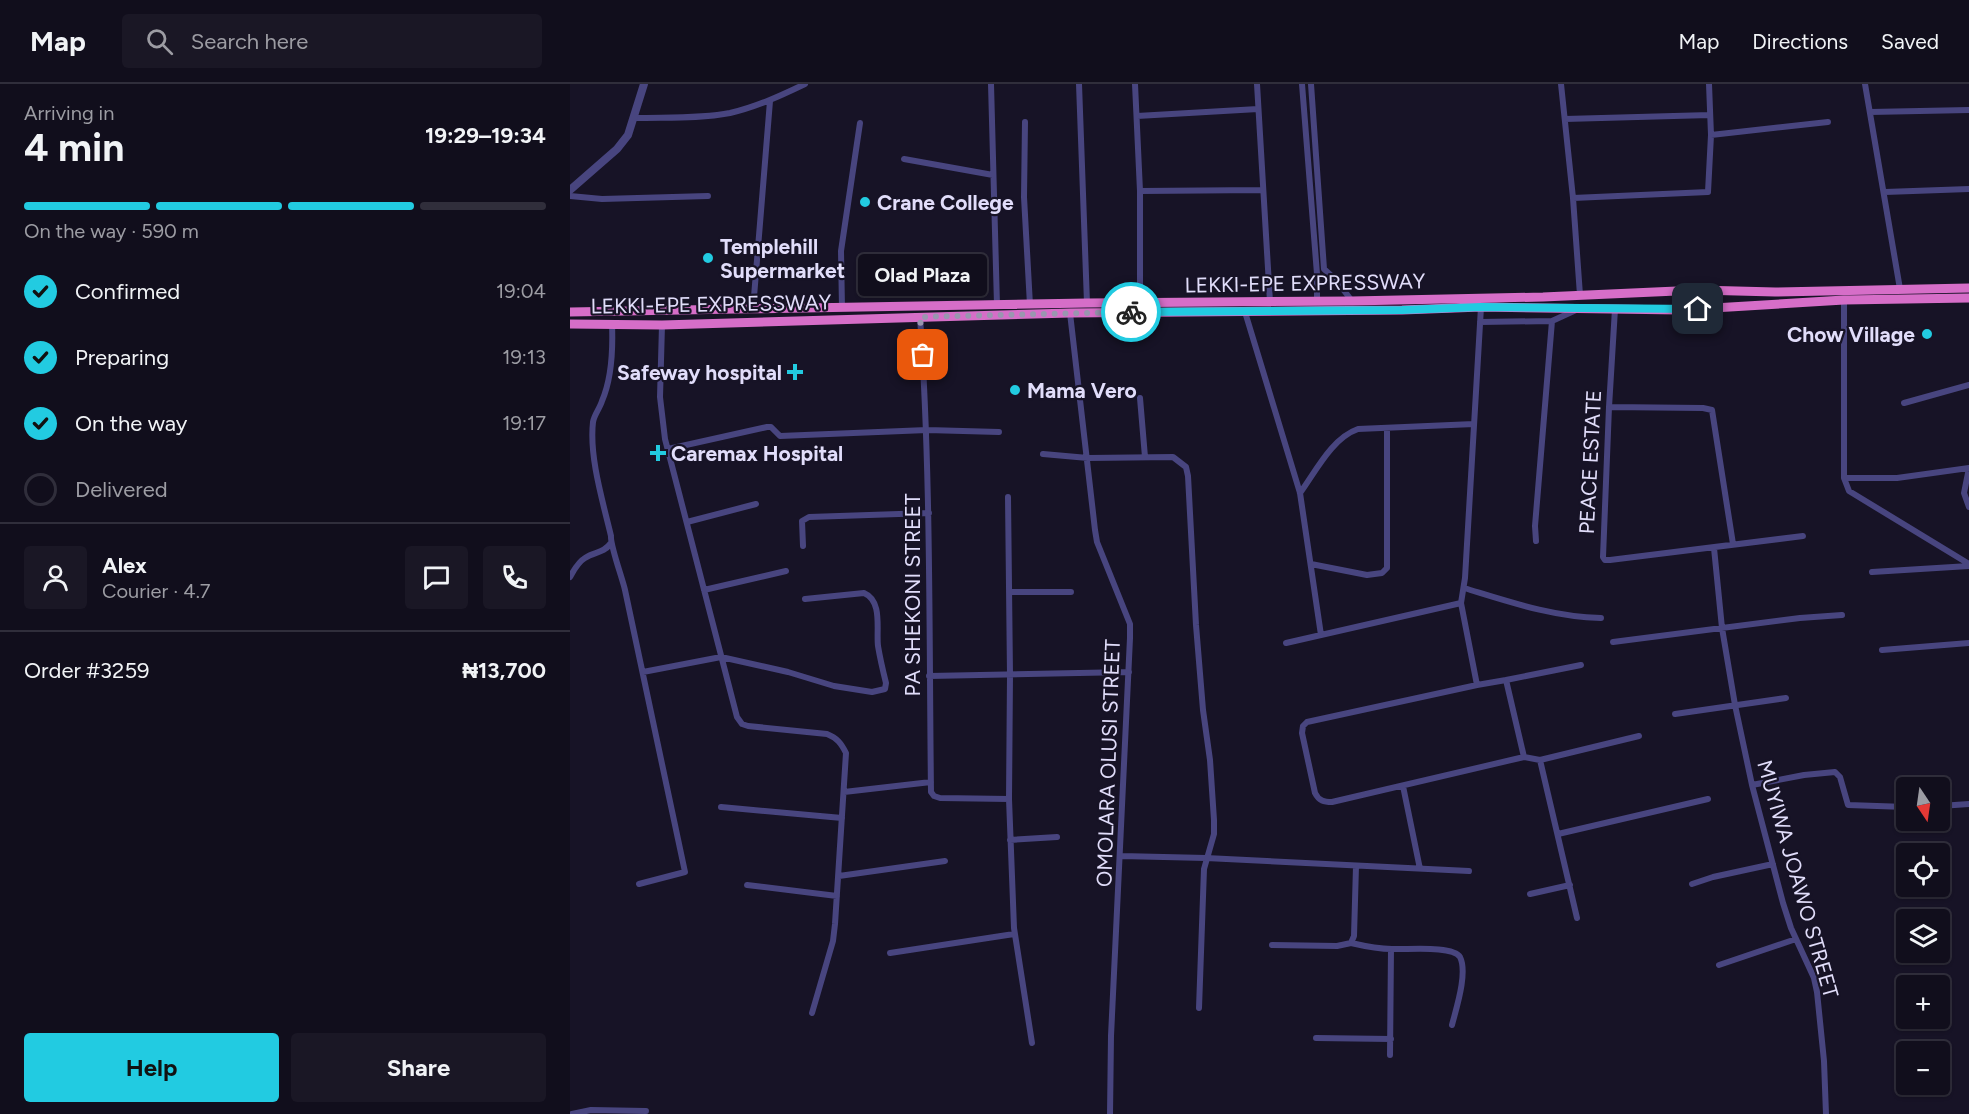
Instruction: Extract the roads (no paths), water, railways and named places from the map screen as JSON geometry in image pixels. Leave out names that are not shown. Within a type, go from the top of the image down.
[{"type":"highway","name":"LEKKI-EPE EXPRESSWAY","points":[[570,312],[1140,302],[1352,301],[1684,290],[1775,292],[1969,288]]},
{"type":"highway","points":[[1684,290],[1689,301],[1686,310]]},
{"type":"highway","points":[[1698,309],[1696,296],[1699,290]]},
{"type":"highway","name":"LEKKI-EPE EXPRESSWAY","points":[[570,324],[662,325],[1070,313],[1481,307],[1686,310],[1844,300],[1969,298]]},
{"type":"street","points":[[570,190],[616,149],[628,135],[644,84]]},
{"type":"street","points":[[635,118],[730,113],[770,101],[805,84]]},
{"type":"street","points":[[991,84],[997,305]]},
{"type":"street","points":[[1079,84],[1087,303]]},
{"type":"street","points":[[1135,84],[1140,191],[1140,302]]},
{"type":"street","points":[[1257,84],[1270,302]]},
{"type":"street","points":[[1302,84],[1324,269],[1352,301]]},
{"type":"street","points":[[1311,84],[1317,223],[1317,301]]},
{"type":"street","points":[[1561,84],[1566,119],[1580,295]]},
{"type":"street","points":[[1573,198],[1708,192],[1712,135],[1708,84]]},
{"type":"street","points":[[1865,84],[1900,289]]},
{"type":"street","points":[[753,309],[770,101]]},
{"type":"street","points":[[1137,116],[1258,109]]},
{"type":"street","points":[[1870,112],[1969,110]]},
{"type":"street","points":[[1566,119],[1710,115]]},
{"type":"street","points":[[1025,122],[1024,197],[1030,305]]},
{"type":"street","points":[[1712,135],[1828,122]]},
{"type":"street","points":[[842,308],[841,251],[860,123]]},
{"type":"street","points":[[904,159],[993,175]]},
{"type":"street","points":[[1885,192],[1969,189]]},
{"type":"street","points":[[1140,191],[1263,190]]},
{"type":"street","points":[[570,196],[602,200],[708,196]]},
{"type":"street","points":[[1844,300],[1844,478],[1849,491],[1969,565]]},
{"type":"street","points":[[1477,685],[1461,603],[1464,588],[1481,307]]},
{"type":"street","points":[[1480,322],[1552,321],[1579,308]]},
{"type":"street","name":"PEACE ESTATE","points":[[1616,309],[1609,407],[1603,557],[1605,560],[1803,536]]},
{"type":"street","points":[[1245,312],[1300,493],[1321,635]]},
{"type":"street","name":"OMOLARA OLUSI STREET","points":[[1070,313],[1097,542],[1130,624],[1111,1036],[1110,1114]]},
{"type":"street","name":"PA SHEKONI STREET","points":[[920,317],[927,430],[929,513],[931,782]]},
{"type":"street","points":[[1536,541],[1535,526],[1552,321]]},
{"type":"street","points":[[612,324],[613,342],[608,381],[593,422],[595,469],[611,536],[610,544],[620,568],[685,872],[639,884]]},
{"type":"street","points":[[662,325],[660,397],[668,449],[737,717],[742,724],[748,726],[827,734],[835,737],[846,753],[839,876],[832,941],[812,1013]]},
{"type":"street","points":[[1904,403],[1969,385]]},
{"type":"street","points":[[1140,398],[1145,457]]},
{"type":"street","points":[[1609,407],[1712,410],[1733,544]]},
{"type":"street","points":[[1300,493],[1336,443],[1348,432],[1358,429],[1474,424]]},
{"type":"street","points":[[668,449],[767,427],[771,427],[777,435],[789,436],[927,430],[999,432]]},
{"type":"street","points":[[1311,564],[1367,575],[1382,573],[1387,568],[1387,428]]},
{"type":"street","points":[[1043,454],[1088,458],[1173,457],[1186,467],[1197,636],[1214,820],[1214,834],[1206,858],[1199,1008]]},
{"type":"street","points":[[1844,478],[1897,478],[1969,468],[1965,493],[1969,507]]},
{"type":"street","points":[[1008,497],[1009,799],[1014,934],[1032,1043]]},
{"type":"street","points":[[687,522],[756,504]]},
{"type":"street","points":[[802,546],[802,522],[808,517],[929,513]]},
{"type":"street","points":[[570,577],[577,564],[584,558],[606,549],[610,544]]},
{"type":"street","name":"MUYIWA JOAWO STREET","points":[[1714,548],[1722,628],[1752,785],[1783,903],[1814,978],[1817,992],[1826,1114]]},
{"type":"street","points":[[1872,572],[1969,565]]},
{"type":"street","points":[[704,590],[786,571]]},
{"type":"street","points":[[1464,588],[1551,613],[1601,618]]},
{"type":"street","points":[[1009,592],[1071,592]]},
{"type":"street","points":[[642,672],[721,657],[788,672],[834,686],[872,692],[885,688],[886,683],[878,647],[877,609],[872,599],[864,593],[805,599]]},
{"type":"street","points":[[1286,643],[1461,603]]},
{"type":"street","points":[[1613,642],[1842,615]]},
{"type":"street","points":[[1882,650],[1969,643]]},
{"type":"street","points":[[1581,665],[1307,722],[1303,726],[1304,743],[1315,793],[1318,799],[1332,802],[1524,757],[1540,760],[1639,736]]},
{"type":"street","points":[[930,676],[1129,672]]},
{"type":"street","points":[[1506,680],[1524,757]]},
{"type":"street","points":[[1674,714],[1786,698]]},
{"type":"street","points":[[1540,760],[1577,918]]},
{"type":"street","points":[[1752,785],[1835,771],[1840,777],[1848,806],[1896,807]]},
{"type":"street","points":[[844,792],[931,782],[931,792],[940,798],[1009,799]]},
{"type":"street","points":[[1403,786],[1420,869]]},
{"type":"street","points":[[1558,834],[1708,800]]},
{"type":"street","points":[[1950,805],[1969,804]]},
{"type":"street","points":[[721,807],[842,818]]},
{"type":"street","points":[[1010,840],[1057,837]]},
{"type":"street","points":[[1121,856],[1469,871]]},
{"type":"street","points":[[839,876],[945,861]]},
{"type":"street","points":[[1692,884],[1773,864]]},
{"type":"street","points":[[1351,943],[1354,936],[1356,866]]},
{"type":"street","points":[[747,885],[837,896]]},
{"type":"street","points":[[1530,894],[1570,885]]},
{"type":"street","points":[[890,953],[1014,934]]},
{"type":"street","points":[[1719,965],[1796,939]]},
{"type":"street","points":[[1272,945],[1338,946],[1351,943],[1391,950],[1455,952],[1459,956],[1462,974],[1452,1025]]},
{"type":"street","points":[[1390,1055],[1391,950]]},
{"type":"street","points":[[1316,1038],[1390,1039]]},
{"type":"street","points":[[572,1114],[591,1110],[646,1111]]},
{"type":"place","name":"Crane College","points":[[865,202]]},
{"type":"place","name":"Templehill Supermarket","points":[[708,258]]},
{"type":"place","name":"Chow Village","points":[[1927,334]]},
{"type":"place","name":"Olad Plaza","points":[[923,355]]},
{"type":"place","name":"Safeway hospital","points":[[795,372]]},
{"type":"place","name":"Mama Vero","points":[[1015,390]]},
{"type":"place","name":"Caremax Hospital","points":[[658,453]]}]
